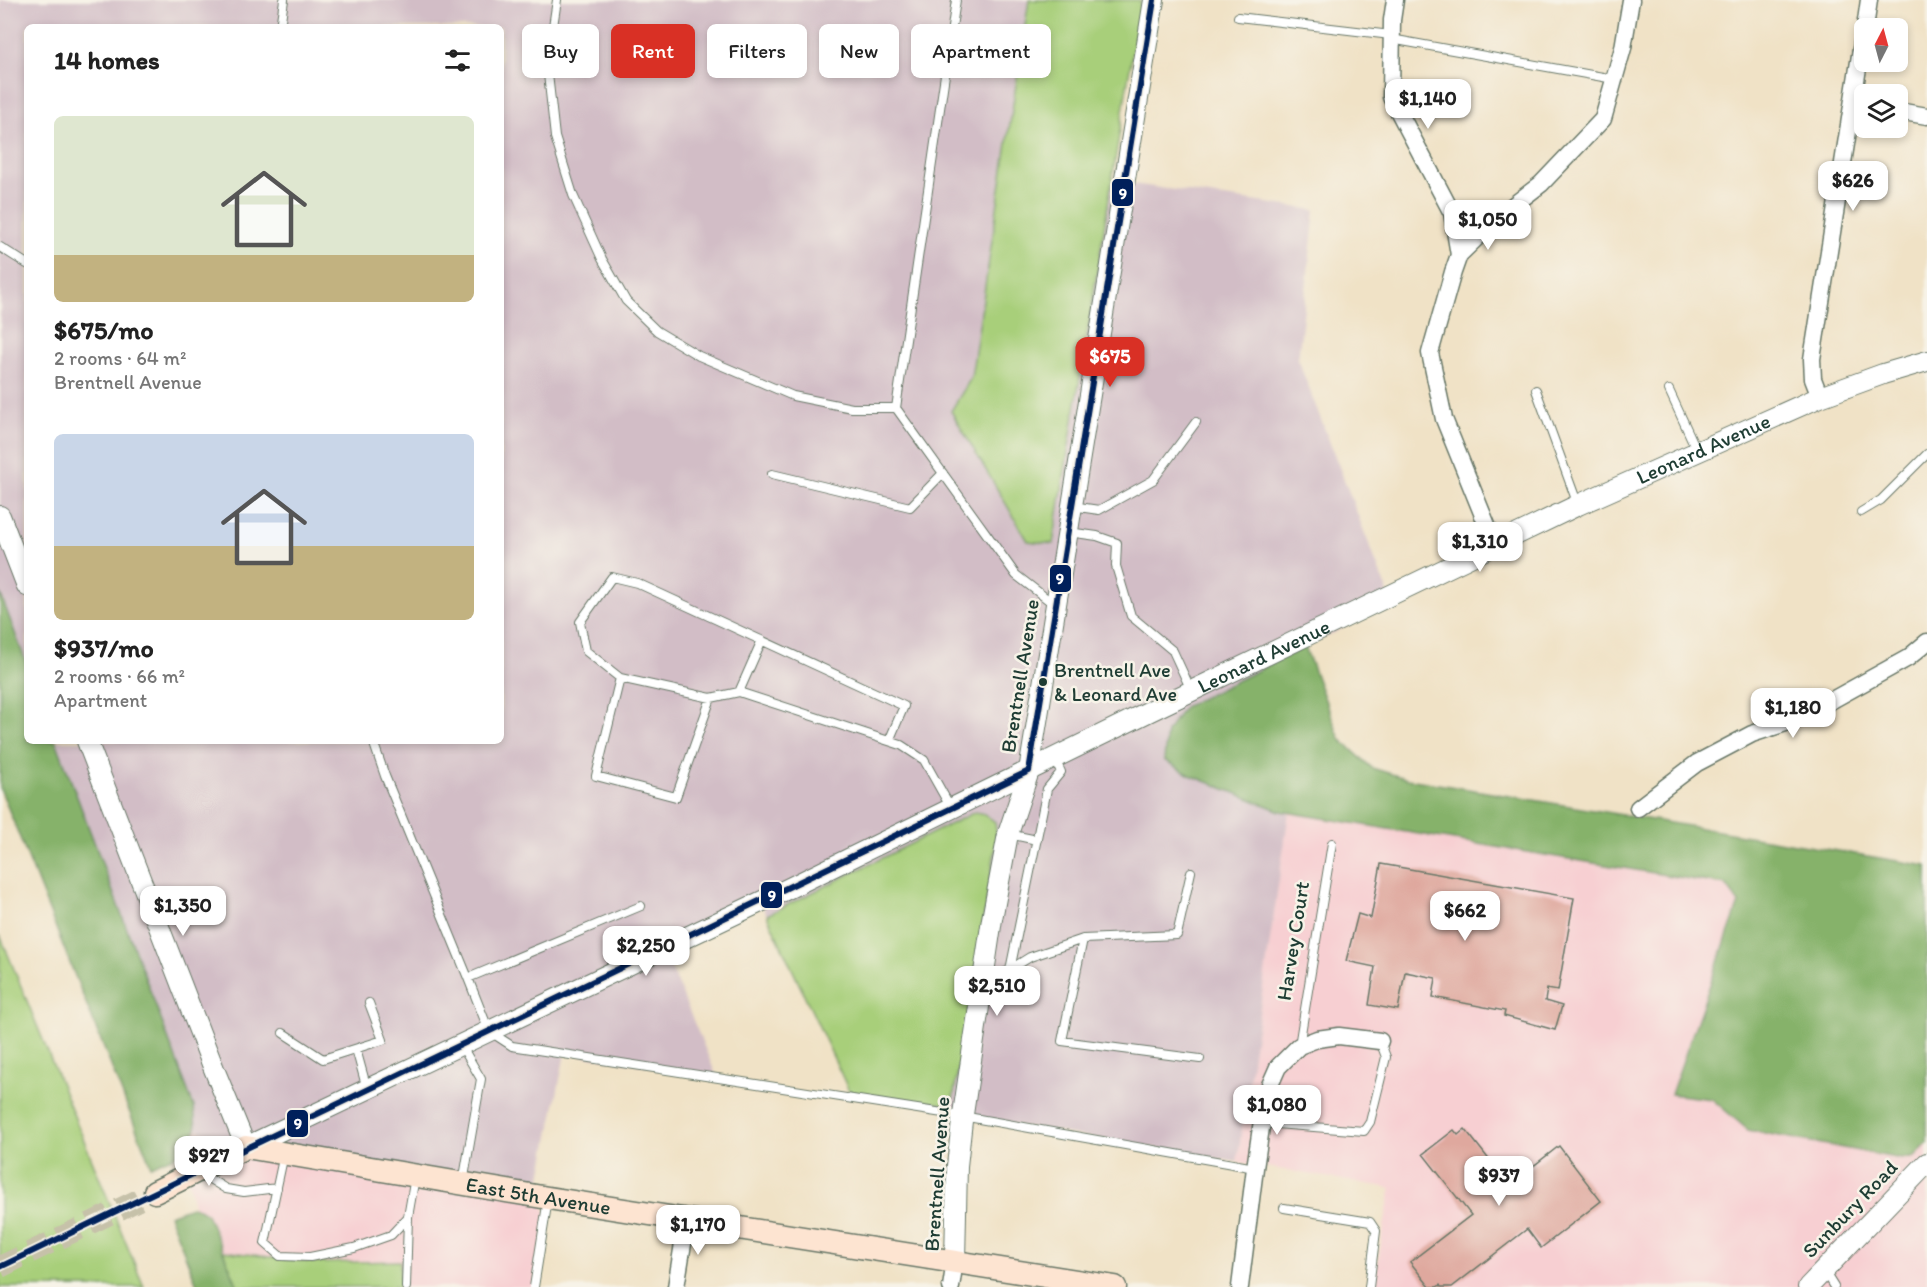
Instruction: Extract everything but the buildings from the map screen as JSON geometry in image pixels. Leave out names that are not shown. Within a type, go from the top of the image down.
[{"type":"main road","name":"East 5th Avenue","points":[[246,1147],[548,1198],[1115,1287]]},
{"type":"main road","name":"Leonard Avenue","points":[[155,1192],[246,1147]]},
{"type":"street","name":"Brentnell Avenue","points":[[951,1287],[955,1262],[957,1166],[992,919],[1008,834],[1029,771],[1154,0]]},
{"type":"street","points":[[1395,0],[1391,37],[1391,98],[1452,213],[1459,255]]},
{"type":"street","points":[[1495,545],[1444,419],[1430,353],[1459,255],[1498,217],[1541,184],[1603,119],[1623,48],[1631,0]]},
{"type":"street","points":[[1867,18],[1869,0]]},
{"type":"street","points":[[1908,113],[1927,116]]},
{"type":"street","points":[[1820,397],[1813,379],[1812,359],[1854,127]]},
{"type":"street","name":"Leonard Avenue","points":[[246,1147],[1578,505],[1820,397],[1882,374],[1927,361]]},
{"type":"street","points":[[0,516],[24,578]]},
{"type":"street","points":[[1638,808],[1697,763],[1752,734],[1798,719],[1908,658],[1927,642]]},
{"type":"street","points":[[88,744],[246,1147]]},
{"type":"street","points":[[1240,1287],[1266,1094],[1278,1067],[1299,1046],[1317,1038],[1339,1036],[1380,1041]]},
{"type":"street","name":"Sunbury Road","points":[[1808,1287],[1829,1279],[1927,1164]]},
{"type":"street","points":[[676,1287],[687,1219]]},
{"type":"lane","points":[[280,24],[284,0]]},
{"type":"lane","points":[[557,0],[548,74],[555,137],[573,195],[602,259],[626,301],[657,331],[699,356],[793,396],[852,408],[896,408]]},
{"type":"lane","points":[[956,0],[896,408],[1016,574],[1056,605]]},
{"type":"lane","points":[[1238,17],[1391,37],[1614,79]]},
{"type":"lane","points":[[0,247],[24,262]]},
{"type":"lane","points":[[1536,390],[1578,505]]},
{"type":"lane","points":[[1669,390],[1696,451]]},
{"type":"lane","points":[[1072,506],[1099,510],[1153,480],[1196,422]]},
{"type":"lane","points":[[1861,513],[1881,500],[1927,454]]},
{"type":"lane","points":[[772,474],[910,507],[943,473]]},
{"type":"lane","points":[[1068,532],[1098,536],[1117,543],[1116,566],[1131,616],[1173,651],[1192,690]]},
{"type":"lane","points":[[889,741],[904,706],[638,583],[612,577],[580,622],[586,651],[620,678],[711,698],[739,692],[901,745],[924,760],[951,808]]},
{"type":"lane","points":[[739,692],[762,640]]},
{"type":"lane","points":[[620,678],[596,776],[676,796],[711,698]]},
{"type":"lane","points":[[374,744],[489,1031],[512,1046],[963,1116],[1255,1168]]},
{"type":"lane","points":[[1010,970],[1047,789],[1061,772],[1054,758]]},
{"type":"lane","points":[[1008,834],[1036,840]]},
{"type":"lane","name":"Harvey Court","points":[[1299,1046],[1332,843]]},
{"type":"lane","points":[[982,987],[1030,957],[1083,939],[1177,935],[1191,872]]},
{"type":"lane","points":[[468,978],[641,906]]},
{"type":"lane","points":[[1083,939],[1062,1041],[1200,1059]]},
{"type":"lane","points":[[283,1033],[323,1059],[383,1040],[369,1003]]},
{"type":"lane","points":[[1262,1123],[1364,1131],[1370,1122],[1386,1057],[1380,1041]]},
{"type":"lane","points":[[460,1044],[481,1079],[463,1183]]},
{"type":"lane","points":[[356,1049],[367,1089]]},
{"type":"lane","points":[[284,1153],[265,1243],[280,1256],[310,1257],[354,1248],[391,1235],[408,1217]]},
{"type":"lane","points":[[197,1171],[226,1190],[244,1192],[277,1188]]},
{"type":"lane","points":[[406,1287],[408,1217],[415,1175]]},
{"type":"lane","points":[[534,1287],[548,1198]]},
{"type":"lane","points":[[1284,1208],[1370,1222],[1376,1232],[1369,1287]]},
{"type":"shaded area","points":[[0,0],[1029,0],[1025,24],[911,24],[911,78],[1017,78],[971,378],[951,411],[1028,541],[1053,544],[1112,181],[1315,210],[1298,360],[1392,604],[1184,707],[1191,775],[1280,811],[1289,812],[1237,1162],[951,1114],[997,839],[975,812],[767,915],[760,902],[663,949],[717,1077],[565,1053],[538,1193],[259,1149],[196,1129],[194,1107],[57,744],[504,744],[504,24],[24,24],[24,657],[0,593]]},
{"type":"shaded area","points":[[1289,812],[1726,885],[1739,902],[1733,921],[1712,1099],[1748,1130],[1915,1156],[1927,1144],[1927,1287],[1373,1287],[1391,1188],[1237,1162]]},
{"type":"shaded area","points":[[196,1129],[259,1149],[538,1193],[547,1214],[535,1287],[400,1287],[400,1261],[316,1263],[223,1251],[207,1214],[194,1206],[183,1152]]},
{"type":"green space","points":[[1029,0],[1141,0],[1053,544],[1028,541],[951,411],[971,378],[1017,78],[1051,78],[1051,24],[1025,24]]},
{"type":"green space","points":[[0,593],[24,657],[24,744],[57,744],[194,1107],[196,1129],[183,1152],[151,1166],[0,788]]},
{"type":"green space","points":[[1305,647],[1340,739],[1372,768],[1408,779],[1927,866],[1927,1144],[1915,1156],[1901,1159],[1748,1130],[1712,1099],[1671,1094],[1739,903],[1726,885],[1280,811],[1190,775],[1164,760],[1167,732],[1184,707]]},
{"type":"green space","points":[[975,812],[984,814],[995,822],[997,839],[952,1105],[850,1093],[767,915]]},
{"type":"green space","points":[[0,935],[144,1287],[0,1287]]},
{"type":"green space","points":[[194,1206],[207,1214],[238,1287],[198,1287],[169,1215]]},
{"type":"green space","points":[[223,1251],[316,1263],[400,1261],[400,1287],[238,1287]]},
{"type":"tunnel","points":[[0,1267],[155,1192]]},
{"type":"transit line","name":"9","points":[[1029,771],[1154,0]]},
{"type":"transit line","name":"9","points":[[0,1267],[1029,771]]},
{"type":"place","name":"Brentnell Ave & Leonard Ave","points":[[1043,682]]}]
